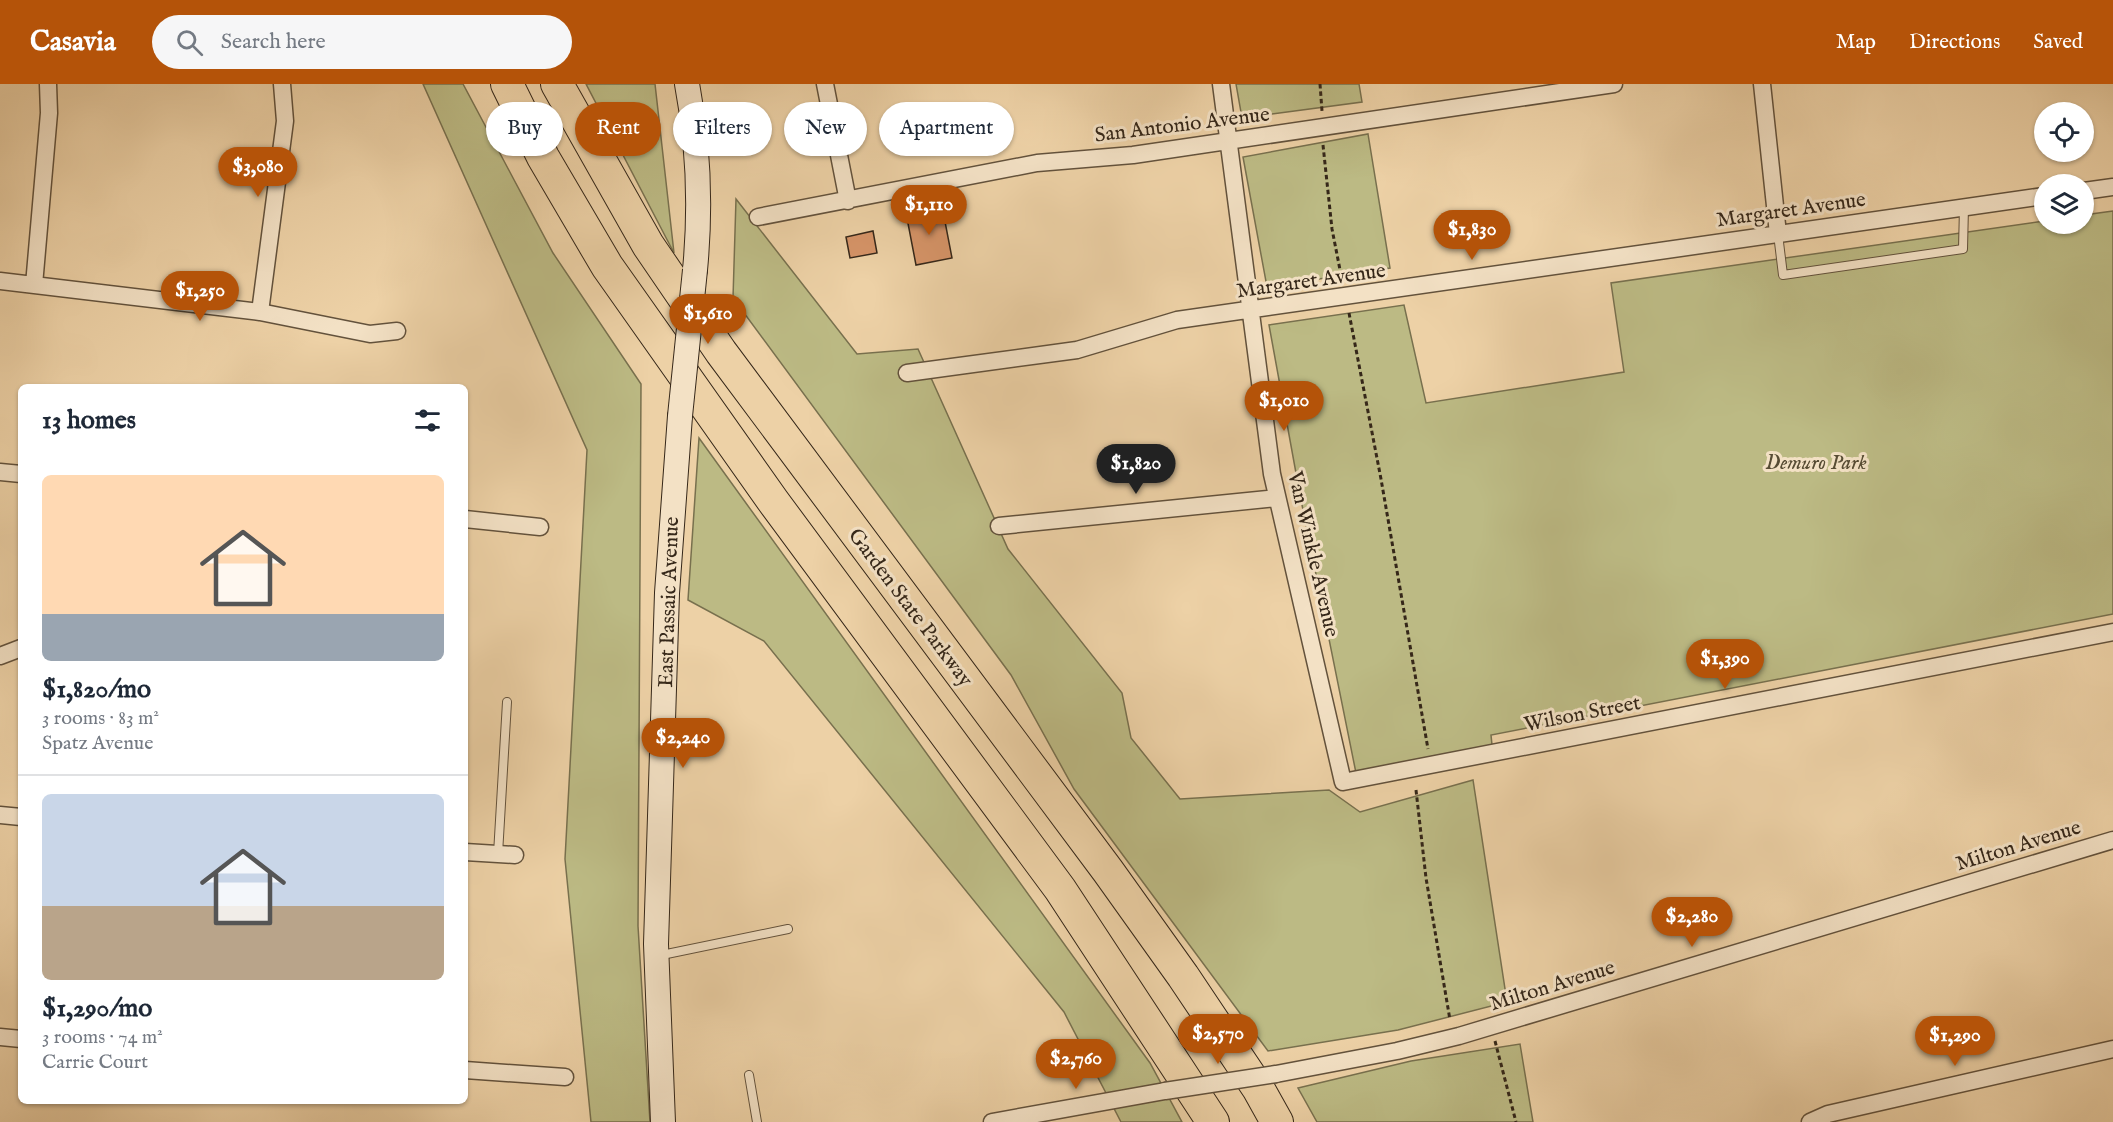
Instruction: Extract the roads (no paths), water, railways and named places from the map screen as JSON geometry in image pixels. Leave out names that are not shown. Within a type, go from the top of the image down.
[{"type":"highway","points":[[507,84],[543,157],[607,266],[773,501],[1060,889],[1213,1122]]},
{"type":"highway","name":"Garden State Parkway","points":[[557,84],[648,245],[721,352],[1115,880],[1190,985],[1277,1122]]},
{"type":"main road","name":"East Passaic Avenue","points":[[663,1122],[657,956],[667,593],[680,416],[700,218],[699,170],[687,84]]},
{"type":"street","points":[[34,285],[49,113],[48,84]]},
{"type":"street","points":[[260,312],[285,121],[282,84]]},
{"type":"street","points":[[825,84],[848,201]]},
{"type":"street","name":"Van Winkle Avenue","points":[[1221,84],[1272,474],[1343,782]]},
{"type":"street","name":"San Antonio Avenue","points":[[758,217],[1036,163],[1133,156],[1614,84]]},
{"type":"street","points":[[1762,84],[1778,234]]},
{"type":"street","points":[[2094,190],[2113,187]]},
{"type":"street","name":"Margaret Avenue","points":[[907,373],[1077,350],[1176,320],[1252,311],[2034,197]]},
{"type":"street","points":[[0,280],[260,312],[370,334],[398,331]]},
{"type":"street","points":[[0,472],[18,474]]},
{"type":"street","points":[[999,526],[1277,498]]},
{"type":"street","points":[[468,519],[540,527]]},
{"type":"street","name":"Wilson Street","points":[[1343,782],[2113,632]]},
{"type":"street","points":[[0,656],[18,649]]},
{"type":"street","points":[[0,815],[18,817]]},
{"type":"street","name":"Milton Avenue","points":[[992,1122],[1018,1120],[1165,1091],[1276,1074],[1397,1051],[1459,1036],[2113,840]]},
{"type":"street","points":[[468,852],[507,855]]},
{"type":"street","points":[[0,1037],[18,1039]]},
{"type":"street","points":[[1810,1122],[1828,1114],[2113,1048]]},
{"type":"street","points":[[468,1070],[565,1077]]},
{"type":"lane","points":[[1778,234],[1784,275],[1964,249],[1964,207]]},
{"type":"lane","points":[[507,702],[507,855]]},
{"type":"lane","points":[[657,956],[788,929]]},
{"type":"lane","points":[[749,1075],[757,1122]]},
{"type":"park label","name":"Demuro Park","points":[[1816,462]]}]
